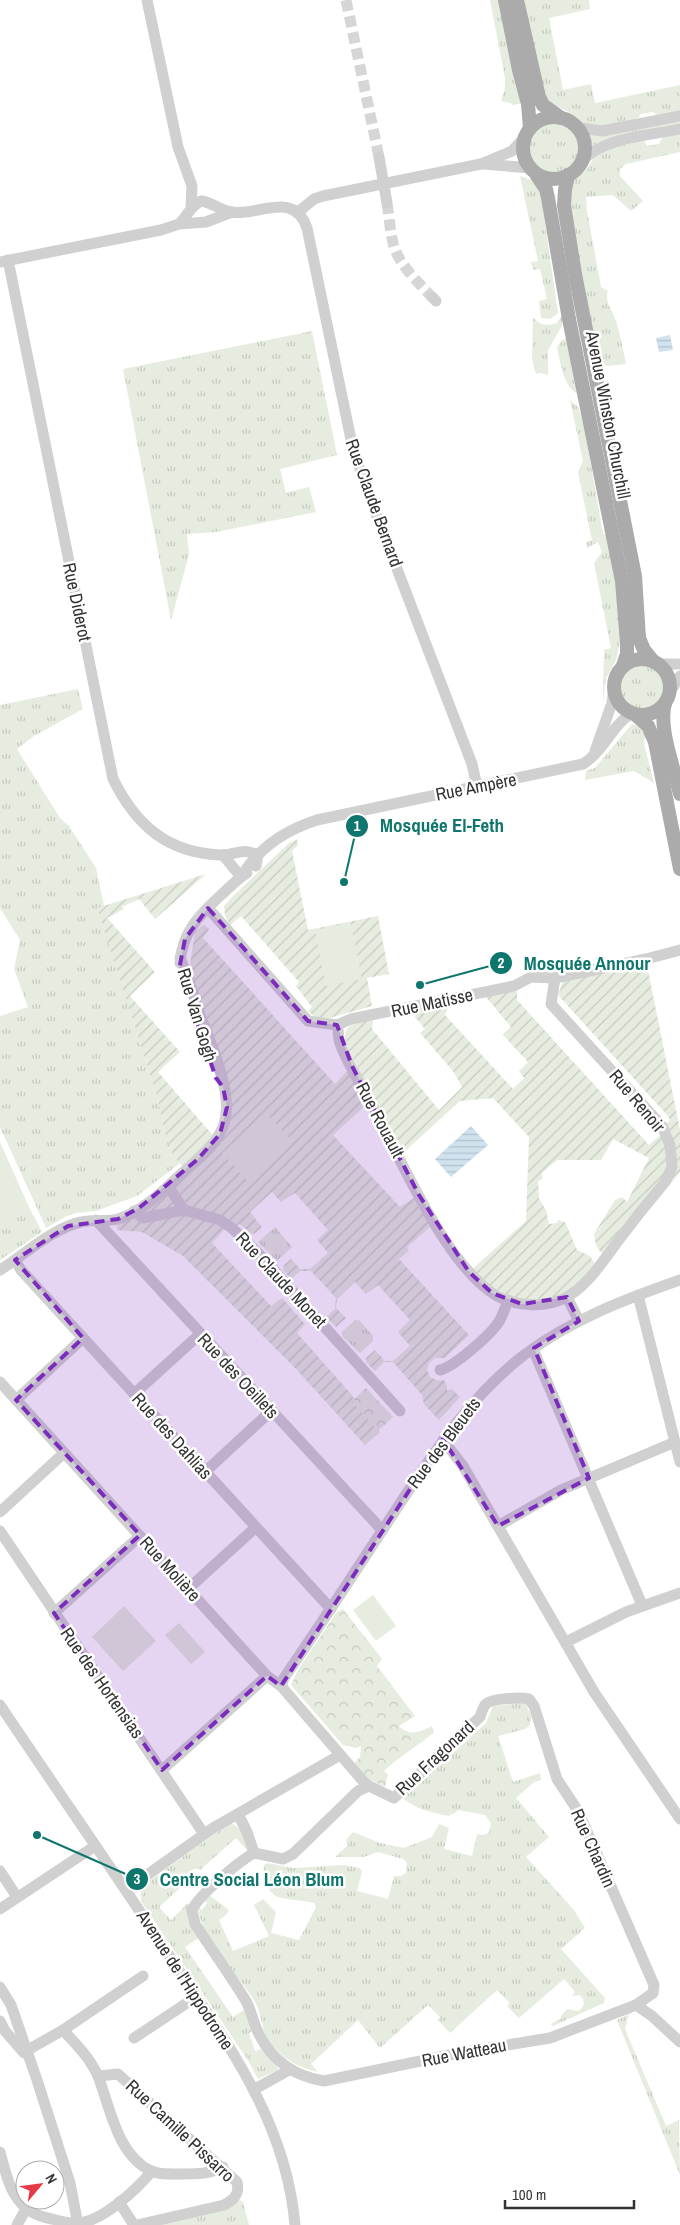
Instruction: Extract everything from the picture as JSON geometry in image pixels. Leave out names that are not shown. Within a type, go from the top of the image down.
[{"type":"main road","points":[[506,0],[519,70],[528,104],[524,157],[533,171],[552,179],[568,176],[581,162],[584,143],[576,127],[544,106],[539,98],[517,0]]},
{"type":"main road","points":[[527,133],[546,118],[561,118]]},
{"type":"main road","name":"Avenue Winston Churchill","points":[[533,171],[546,189],[548,198],[571,329],[620,572],[626,609],[627,654],[623,666]]},
{"type":"main road","name":"Avenue Winston Churchill","points":[[568,176],[564,190],[564,205],[575,274],[636,576],[639,638],[644,650],[656,663]]},
{"type":"main road","points":[[680,794],[663,729],[662,714],[668,698],[667,674],[656,663],[636,659],[623,666],[617,674],[614,688],[620,705],[646,723],[653,737],[680,869]]},
{"type":"main road","points":[[634,714],[654,713],[668,698]]},
{"type":"street","points":[[147,0],[178,147],[192,186],[192,217],[203,223]]},
{"type":"street","points":[[576,127],[602,131],[680,116]]},
{"type":"street","points":[[581,162],[592,151],[605,144],[680,129]]},
{"type":"street","points":[[179,224],[199,201],[232,212],[246,212],[277,206],[285,207],[297,213],[318,197],[420,178],[481,164],[512,151],[527,133]]},
{"type":"street","points":[[379,157],[387,203]]},
{"type":"street","points":[[481,164],[533,171]]},
{"type":"street","points":[[192,186],[213,208],[212,217],[203,223]]},
{"type":"street","points":[[4,261],[161,230],[179,224],[203,223],[232,212]]},
{"type":"street","name":"Rue Claude Bernard","points":[[297,213],[303,219],[307,228],[345,419],[360,472],[471,762],[477,786]]},
{"type":"street","name":"Rue Diderot","points":[[4,261],[113,779],[123,800],[134,814],[161,839],[178,847],[223,855],[248,850],[258,861]]},
{"type":"street","points":[[656,663],[680,664]]},
{"type":"street","points":[[668,698],[680,676]]},
{"type":"street","points":[[592,756],[612,703],[614,688]]},
{"type":"street","name":"Rue Ampère","points":[[180,958],[184,939],[190,927],[258,861],[299,828],[317,820],[350,812],[579,766],[610,738],[620,721],[634,714]]},
{"type":"street","points":[[223,855],[241,877]]},
{"type":"street","points":[[208,908],[308,1021],[337,1026]]},
{"type":"street","name":"Rue Matisse","points":[[337,1026],[351,1019],[514,986],[530,977],[555,978],[678,952]]},
{"type":"street","name":"Rue Van Gogh","points":[[0,1270],[58,1231],[81,1222],[118,1218],[134,1211],[168,1186],[212,1146],[220,1134],[227,1107],[222,1077],[180,958]]},
{"type":"street","name":"Rue Renoir","points":[[555,978],[551,1004],[662,1126],[670,1145],[672,1167],[665,1182],[598,1269],[582,1286],[567,1297]]},
{"type":"street","name":"Rue Rouault","points":[[337,1026],[339,1040],[435,1223],[469,1272],[492,1293],[508,1300],[532,1305],[567,1297]]},
{"type":"street","points":[[168,1186],[184,1210]]},
{"type":"street","name":"Rue Claude Monet","points":[[134,1211],[143,1218],[184,1210],[220,1220],[232,1228],[261,1256],[400,1411]]},
{"type":"street","name":"Rue des Oeillets","points":[[96,1220],[271,1412],[382,1530]]},
{"type":"street","name":"Rue des Dahlias","points":[[15,1260],[21,1270],[330,1609]]},
{"type":"street","name":"Rue des Bleuets","points":[[281,1686],[284,1678],[443,1440],[488,1386],[533,1349],[606,1306],[680,1280]]},
{"type":"street","points":[[638,1295],[680,1462]]},
{"type":"street","points":[[567,1297],[579,1321]]},
{"type":"street","points":[[440,1370],[448,1369],[459,1361],[498,1324],[508,1300]]},
{"type":"street","points":[[134,1394],[200,1334]]},
{"type":"street","points":[[16,1400],[83,1338]]},
{"type":"street","points":[[533,1349],[642,1605]]},
{"type":"street","name":"Rue Molière","points":[[0,1382],[267,1676],[281,1686],[369,1786]]},
{"type":"street","points":[[205,1472],[271,1412]]},
{"type":"street","points":[[443,1440],[463,1466],[594,1692],[680,1819]]},
{"type":"street","points":[[498,1526],[540,1501],[675,1442]]},
{"type":"street","points":[[0,1512],[64,1453]]},
{"type":"street","points":[[188,1589],[255,1528]]},
{"type":"street","name":"Rue des Hortensias","points":[[0,1532],[204,1834]]},
{"type":"street","points":[[54,1613],[140,1536]]},
{"type":"street","points":[[566,1642],[642,1605],[680,1593]]},
{"type":"street","points":[[162,1770],[267,1676]]},
{"type":"street","name":"Rue Chardin","points":[[485,1705],[491,1701],[522,1698],[529,1699],[534,1706],[557,1778],[578,1811],[654,1985],[653,1993],[636,2005]]},
{"type":"street","name":"Avenue de l'Hippodrome","points":[[0,1704],[126,1890],[255,2089],[272,2131],[287,2177],[295,2225]]},
{"type":"street","name":"Rue Fragonard","points":[[254,1853],[283,1859],[293,1854],[358,1791],[369,1786],[394,1798],[480,1717],[485,1705]]},
{"type":"street","points":[[126,1890],[204,1834],[340,1755]]},
{"type":"street","points":[[238,1814],[254,1853],[244,1859],[211,1889],[192,1910],[195,1924],[248,2004],[266,2046],[289,2070],[255,2089]]},
{"type":"street","points":[[0,1909],[95,1846]]},
{"type":"street","points":[[0,1871],[17,1897]]},
{"type":"street","points":[[26,2051],[64,2030],[143,1976]]},
{"type":"street","points":[[0,1987],[11,2005],[31,2064],[70,2183],[78,2224]]},
{"type":"street","points":[[134,2038],[196,1997]]},
{"type":"street","points":[[11,2005],[0,2019],[31,2064]]},
{"type":"street","points":[[636,2005],[652,2016],[680,2042]]},
{"type":"street","name":"Rue Watteau","points":[[289,2070],[312,2079],[324,2081],[459,2053],[550,2038],[636,2005]]},
{"type":"street","points":[[64,2030],[92,2064],[117,2129],[127,2148],[137,2161],[152,2172],[203,2174],[222,2167]]},
{"type":"street","name":"Rue Camille Pissarro","points":[[98,2076],[118,2074],[232,2176],[238,2186],[235,2198],[224,2205],[136,2225]]},
{"type":"street","points":[[0,2152],[3,2172],[15,2196]]},
{"type":"street","points":[[28,2210],[43,2217],[78,2224],[92,2220],[140,2186],[152,2172]]},
{"type":"street","points":[[119,2202],[136,2225]]},
{"type":"street","points":[[17,2225],[25,2210]]},
{"type":"highlighted area","points":[[208,908],[308,1021],[337,1025],[352,1066],[419,1195],[469,1272],[492,1293],[522,1304],[567,1297],[579,1321],[534,1348],[589,1478],[498,1526],[443,1439],[281,1686],[267,1676],[162,1770],[54,1613],[140,1535],[16,1400],[83,1338],[15,1260],[68,1226],[118,1219],[139,1208],[198,1159],[220,1134],[227,1107],[223,1087],[216,1078],[179,970],[185,939]]},
{"type":"green space","points":[[490,0],[502,0],[522,103],[512,105],[511,103],[501,101],[505,89],[505,78]]},
{"type":"green space","points":[[524,0],[589,0],[590,9],[549,18],[563,90],[591,84],[595,103],[680,85],[680,112],[657,115],[653,112],[640,114],[639,117],[626,122],[610,126],[595,126],[582,122],[572,114],[553,104],[542,91]]},
{"type":"green space","points":[[680,120],[680,125],[602,141],[592,146],[590,135]]},
{"type":"green space","points":[[554,123],[568,127],[575,134],[579,148],[575,162],[568,169],[554,173],[540,169],[533,162],[529,148],[533,134],[540,127]]},
{"type":"green space","points":[[680,133],[680,152],[626,164],[620,169],[620,176],[643,201],[631,211],[613,195],[586,197],[601,287],[608,291],[607,299],[616,321],[626,364],[607,366],[597,357],[568,198],[571,183],[587,169],[597,152],[644,140],[647,146],[659,144],[663,137]]},
{"type":"green space","points":[[520,176],[532,180],[540,189],[558,313],[550,319],[541,318],[539,301],[547,299],[540,269],[533,270],[531,262],[538,261]]},
{"type":"green space","points":[[563,314],[562,326],[548,350],[548,375],[536,374],[532,358],[533,317],[541,324],[550,325],[557,323]]},
{"type":"green space","points":[[312,331],[337,455],[280,469],[286,493],[309,487],[316,512],[216,532],[187,534],[189,555],[171,620],[123,369]]},
{"type":"green space","points":[[566,339],[580,396],[574,392],[566,381],[562,369],[557,348],[562,340]]},
{"type":"green space","points":[[570,400],[578,407],[584,425],[603,534],[608,534],[617,577],[622,632],[616,660],[606,678],[603,703],[604,650],[611,648],[594,563],[602,552],[598,542],[587,548],[586,542],[592,540],[578,472],[583,461]]},
{"type":"green space","points":[[638,664],[646,664],[655,668],[661,674],[665,687],[661,700],[655,706],[646,710],[638,710],[629,706],[623,700],[619,691],[619,683],[623,674],[629,668]]},
{"type":"green space","points":[[78,689],[83,709],[34,736],[17,749],[60,818],[69,826],[96,868],[104,906],[98,909],[158,1099],[165,1132],[179,1164],[137,1196],[96,1211],[76,1213],[46,1228],[0,1127],[0,1016],[28,1007],[14,969],[20,940],[0,908],[0,705]]},
{"type":"green space","points":[[632,724],[638,726],[645,735],[644,744],[654,783],[634,771],[585,780],[586,771],[595,768]]},
{"type":"green space","points":[[297,839],[298,845],[292,851],[308,930],[378,916],[389,974],[367,978],[372,1006],[319,1021],[308,1011],[312,1007],[296,986],[299,982],[241,916],[230,925],[225,916],[224,906],[230,899],[288,844]]},
{"type":"green space","points":[[206,874],[155,919],[139,899],[122,907],[124,909],[107,918],[155,972],[130,996],[180,1052],[158,1072],[211,1133],[217,1137],[227,1107],[189,971],[195,932],[204,924],[209,929],[203,938],[335,1084],[348,1070],[367,1104],[333,1135],[400,1207],[414,1198],[430,1227],[407,1247],[409,1251],[399,1259],[469,1335],[445,1358],[435,1358],[429,1363],[427,1370],[430,1377],[438,1381],[444,1380],[447,1391],[452,1389],[460,1397],[439,1420],[424,1404],[422,1395],[393,1362],[384,1362],[375,1371],[366,1362],[366,1358],[375,1350],[385,1361],[393,1361],[410,1346],[398,1332],[410,1320],[378,1285],[366,1294],[355,1282],[337,1299],[336,1308],[346,1318],[336,1327],[326,1317],[335,1309],[336,1298],[311,1271],[300,1271],[291,1279],[283,1270],[284,1265],[291,1259],[300,1269],[310,1269],[328,1253],[317,1240],[328,1230],[295,1193],[281,1202],[272,1192],[250,1212],[262,1227],[254,1234],[249,1233],[240,1224],[224,1230],[212,1243],[271,1306],[282,1298],[305,1324],[297,1333],[352,1395],[354,1400],[352,1402],[380,1432],[365,1445],[297,1370],[183,1256],[142,1232],[117,1230],[118,1219],[186,1169],[174,1155],[166,1137],[158,1099],[97,908]]},
{"type":"green space","points":[[351,923],[362,979],[326,986],[315,930]]},
{"type":"green space","points":[[647,965],[680,1130],[680,1172],[669,1186],[665,1182],[606,1257],[597,1247],[594,1234],[615,1200],[622,1197],[627,1202],[649,1158],[613,1139],[601,1160],[557,1160],[542,1173],[542,1179],[538,1181],[539,1199],[546,1210],[549,1224],[557,1223],[558,1220],[565,1222],[577,1250],[590,1256],[598,1269],[567,1297],[522,1304],[469,1272],[526,1221],[529,1137],[493,1098],[460,1101],[403,1153],[397,1146],[346,1044],[346,1032],[348,1028],[356,1023],[373,1020],[372,1029],[439,1110],[462,1087],[453,1071],[420,1033],[425,1029],[411,1012],[447,1005],[448,1008],[445,1015],[513,1089],[524,1078],[519,1071],[528,1062],[503,1035],[511,1027],[485,996],[517,991],[517,1000],[649,1145],[665,1131],[666,1124],[670,1120],[667,1115],[558,995],[563,981]]},
{"type":"green space","points":[[266,1113],[293,1142],[249,1183],[222,1153]]},
{"type":"green space","points":[[0,1142],[29,1207],[0,1227]]},
{"type":"green space","points":[[29,1207],[42,1232],[0,1260],[0,1227]]},
{"type":"green space","points":[[275,1227],[292,1247],[277,1261],[258,1242]]},
{"type":"green space","points":[[355,1320],[359,1320],[373,1336],[373,1341],[360,1353],[342,1336],[342,1332]]},
{"type":"green space","points":[[366,1388],[393,1417],[378,1431],[351,1402]]},
{"type":"green space","points":[[373,1595],[396,1626],[376,1641],[353,1610]]},
{"type":"green space","points":[[124,1606],[156,1641],[123,1671],[92,1637]]},
{"type":"green space","points":[[343,1609],[382,1659],[377,1666],[415,1716],[399,1726],[407,1731],[419,1732],[432,1726],[434,1732],[384,1771],[388,1774],[385,1787],[367,1778],[357,1767],[355,1762],[360,1757],[361,1746],[356,1748],[343,1745],[291,1685],[299,1668],[337,1612]]},
{"type":"green space","points":[[179,1623],[205,1652],[191,1664],[165,1635]]},
{"type":"green space","points":[[525,1702],[531,1716],[530,1725],[525,1729],[498,1736],[513,1782],[540,1773],[541,1780],[534,1782],[516,1798],[549,1837],[526,1857],[574,1910],[585,1928],[561,1949],[605,1998],[604,2003],[553,2026],[551,2024],[562,2018],[561,2016],[567,2009],[579,2011],[584,2005],[580,1995],[572,1996],[575,1992],[564,1979],[519,2018],[507,2006],[510,2003],[497,1990],[450,2033],[438,2020],[440,2017],[428,2005],[380,2048],[358,2020],[311,2064],[318,2072],[298,2066],[288,2060],[269,2041],[257,2005],[204,1929],[199,1908],[202,1910],[207,1903],[204,1899],[209,1895],[229,1910],[219,1920],[233,1951],[269,1936],[254,1905],[263,1899],[276,1912],[271,1933],[299,1940],[316,1907],[314,1903],[283,1898],[273,1894],[265,1877],[264,1865],[267,1863],[293,1868],[344,1865],[360,1868],[362,1872],[357,1891],[388,1899],[394,1876],[401,1876],[406,1873],[407,1863],[403,1859],[378,1852],[364,1857],[335,1857],[348,1845],[346,1840],[353,1832],[380,1843],[404,1848],[432,1837],[439,1824],[449,1828],[444,1849],[472,1856],[477,1834],[489,1833],[491,1823],[485,1815],[459,1810],[449,1816],[424,1810],[402,1797],[413,1785],[417,1786],[486,1723],[493,1706]]},
{"type":"green space","points":[[230,1823],[243,1834],[247,1850],[236,1838],[200,1870],[197,1868],[192,1870],[193,1876],[159,1907],[171,1920],[188,1903],[199,1938],[185,1947],[233,2017],[245,2009],[254,2031],[249,2033],[255,2051],[262,2049],[277,2065],[278,2070],[258,2079],[249,2062],[141,1901],[142,1886]]},
{"type":"green space","points":[[629,2014],[625,2029],[666,2126],[679,2120],[680,2175],[617,2020]]},
{"type":"green space","points":[[235,2198],[243,2202],[249,2225],[137,2225]]},
{"type":"water","points":[[670,335],[673,350],[659,352],[656,338]]},
{"type":"water","points":[[471,1126],[488,1145],[451,1177],[435,1159]]},
{"type":"tunnel","points":[[346,0],[379,157]]},
{"type":"tunnel","points":[[387,203],[395,251],[409,272],[432,297]]},
{"type":"place","name":"Mosquée El-Feth","points":[[344,882]]},
{"type":"place","name":"Mosquée Annour","points":[[420,985]]},
{"type":"place","name":"Centre Social Léon Blum","points":[[37,1835]]}]
